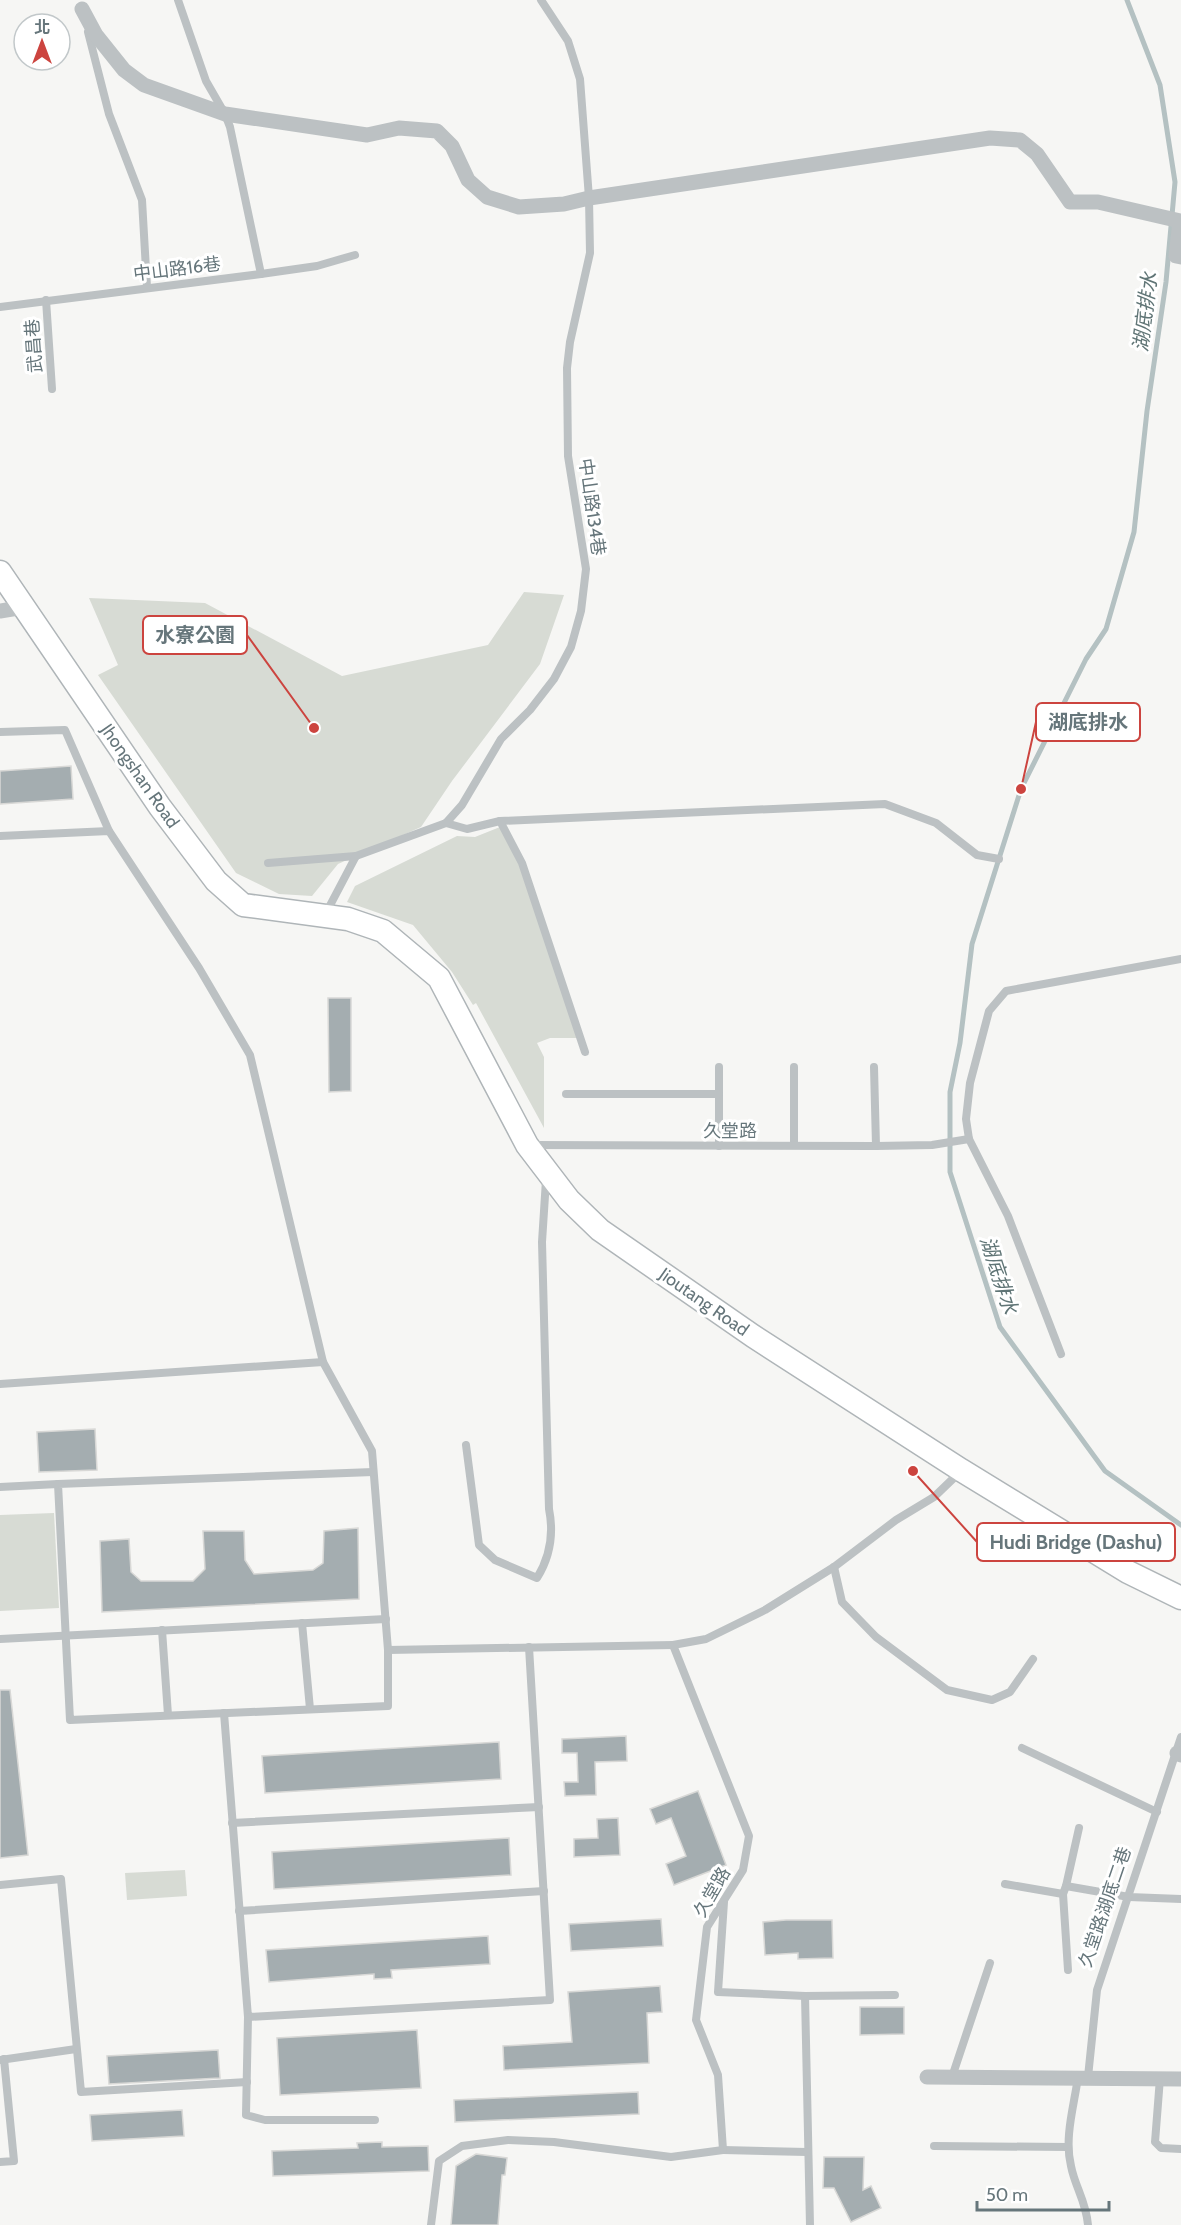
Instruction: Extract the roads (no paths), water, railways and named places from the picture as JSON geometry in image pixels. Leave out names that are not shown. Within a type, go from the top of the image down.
[{"type":"street","points":[[79,4],[96,35],[124,70],[144,86],[225,114],[367,135],[399,128],[437,132],[452,146],[468,180],[487,197],[519,207],[564,204],[589,198],[990,138],[1020,140],[1038,154],[1070,202],[1098,202],[1180,221],[1176,256],[1181,257]]},
{"type":"street","name":"Jhongshan Road","points":[[0,572],[160,807],[216,881],[243,905],[324,917]]},
{"type":"street","points":[[0,611],[24,607]]},
{"type":"street","name":"Jioutang Road","points":[[324,917],[348,919],[383,931],[439,978],[527,1145],[569,1200],[600,1230],[753,1336],[961,1470],[1128,1572],[1181,1598]]},
{"type":"street","points":[[927,2077],[1181,2079]]},
{"type":"lane","points":[[178,0],[206,81],[225,114],[261,274]]},
{"type":"lane","name":"中山路134巷","points":[[447,823],[462,805],[501,739],[530,710],[554,679],[572,647],[581,611],[586,568],[568,456],[567,368],[570,342],[591,254],[580,79],[568,41],[541,0]]},
{"type":"lane","points":[[79,4],[109,114],[142,200],[147,287]]},
{"type":"lane","name":"中山路16巷","points":[[0,307],[317,266],[355,255]]},
{"type":"lane","name":"武昌巷","points":[[46,300],[52,389]]},
{"type":"lane","points":[[0,732],[64,730],[109,831],[199,968],[250,1055],[323,1362],[372,1451],[388,1650],[388,1706],[70,1720],[58,1484]]},
{"type":"lane","points":[[268,863],[356,856],[447,823],[467,829],[500,821],[885,804],[936,823],[977,855],[999,859]]},
{"type":"lane","points":[[500,821],[522,863],[585,1052]]},
{"type":"lane","points":[[0,836],[109,831]]},
{"type":"lane","points":[[324,917],[356,856]]},
{"type":"lane","points":[[1061,1354],[1008,1216],[969,1139],[966,1119],[970,1083],[989,1011],[1006,991],[1181,960]]},
{"type":"lane","points":[[719,1066],[719,1146]]},
{"type":"lane","points":[[794,1066],[794,1145]]},
{"type":"lane","points":[[874,1066],[876,1146]]},
{"type":"lane","points":[[566,1094],[719,1094]]},
{"type":"lane","name":"久堂路","points":[[527,1145],[876,1146],[932,1144],[969,1139]]},
{"type":"lane","points":[[466,1445],[479,1545],[495,1560],[537,1578],[547,1563],[552,1526],[549,1497],[542,1242],[546,1172]]},
{"type":"lane","points":[[0,1384],[323,1362]]},
{"type":"lane","points":[[388,1650],[673,1645],[706,1639],[765,1610],[834,1567],[896,1520],[934,1497],[961,1470]]},
{"type":"lane","points":[[0,1487],[373,1472]]},
{"type":"lane","points":[[834,1567],[842,1602],[876,1637],[947,1690],[992,1700],[1010,1692],[1033,1659]]},
{"type":"lane","points":[[0,1639],[386,1619]]},
{"type":"lane","points":[[303,1623],[310,1709]]},
{"type":"lane","points":[[162,1630],[168,1715]]},
{"type":"lane","name":"久堂路","points":[[673,1645],[749,1836],[743,1870],[707,1927],[696,2020],[718,2075],[723,2150]]},
{"type":"lane","points":[[248,2017],[550,2000],[529,1647]]},
{"type":"lane","points":[[224,1713],[248,2017],[246,2115],[265,2120],[375,2120]]},
{"type":"lane","name":"久堂路湖底二巷","points":[[1088,2225],[1086,2209],[1071,2169],[1068,2147],[1083,2077],[1097,1990],[1110,1945],[1130,1897],[1157,1812],[1179,1754],[1181,1737]]},
{"type":"lane","points":[[1022,1748],[1157,1812]]},
{"type":"lane","points":[[232,1823],[539,1807]]},
{"type":"lane","points":[[1068,1970],[1065,1890],[1079,1828]]},
{"type":"lane","points":[[0,1885],[61,1879],[81,2092],[247,2082]]},
{"type":"lane","points":[[1005,1884],[1130,1897],[1181,1899]]},
{"type":"lane","points":[[239,1911],[544,1891]]},
{"type":"lane","points":[[724,1900],[718,1992],[805,1996],[895,1995]]},
{"type":"lane","points":[[952,2077],[990,1963]]},
{"type":"lane","points":[[805,1996],[810,2225]]},
{"type":"lane","points":[[0,2162],[15,2161],[2,2060],[76,2049]]},
{"type":"lane","points":[[1160,2078],[1155,2142],[1161,2148],[1181,2149]]},
{"type":"lane","points":[[0,2119],[10,2117]]},
{"type":"lane","points":[[431,2225],[439,2162],[462,2146],[508,2140],[671,2157],[723,2150],[807,2152]]},
{"type":"lane","points":[[934,2146],[1068,2147]]},
{"type":"waterway","name":"湖底排水","points":[[1127,0],[1160,85],[1175,182],[1166,282],[1147,411],[1134,532],[1106,629],[1086,659],[1021,789],[972,944],[960,1043],[950,1092],[950,1172],[1000,1327],[1105,1471],[1181,1525]]},
{"type":"place","name":"水寮公園","points":[[314,728]]},
{"type":"place","name":"湖底排水","points":[[1021,789]]},
{"type":"place","name":"Hudi Bridge (Dashu)","points":[[913,1471]]}]
